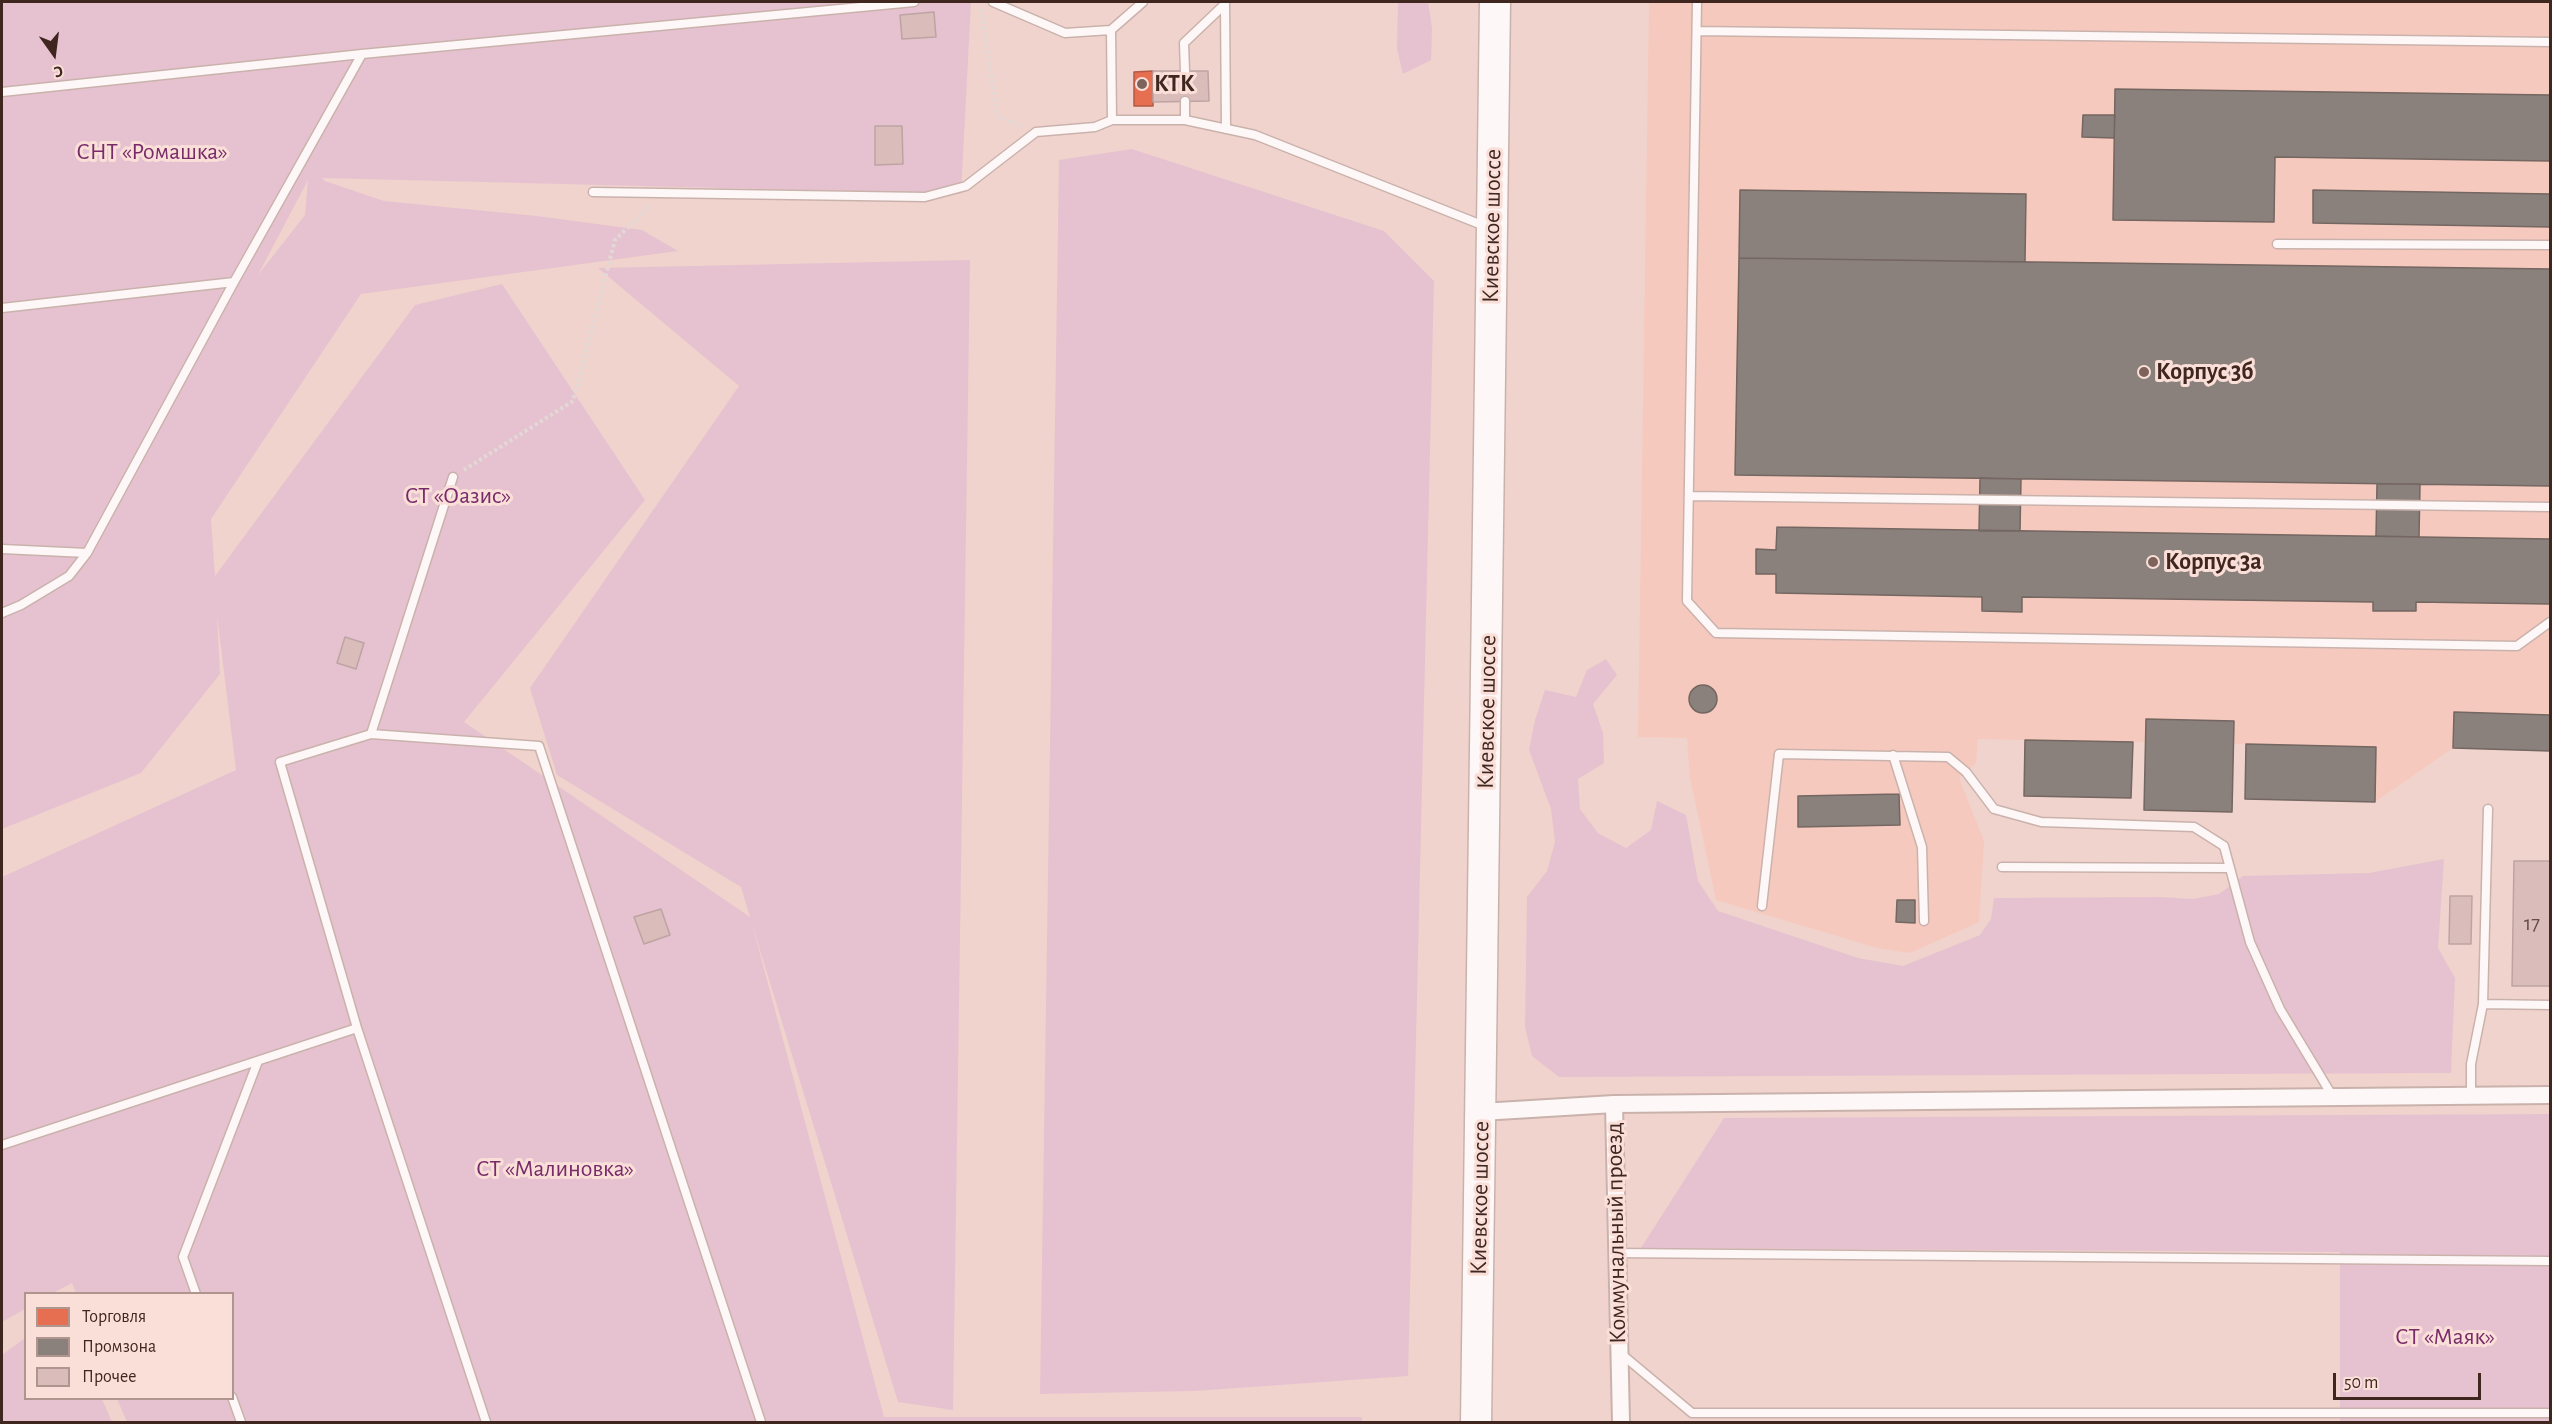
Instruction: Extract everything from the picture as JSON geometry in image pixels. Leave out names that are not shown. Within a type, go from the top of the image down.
[{"type":"highway","name":"Киевское шоссе","points":[[1476,1422],[1495,2]]},
{"type":"street","points":[[1614,1104],[2550,1095]]},
{"type":"street","name":"Коммунальный проезд","points":[[1481,1113],[1614,1104],[1621,1422]]},
{"type":"lane","points":[[2,92],[362,54],[914,2]]},
{"type":"lane","points":[[993,2],[1065,33],[1111,30],[1143,2]]},
{"type":"lane","points":[[1225,2],[1226,129]]},
{"type":"lane","points":[[1185,71],[1184,43],[1225,2]]},
{"type":"lane","points":[[1697,2],[1687,601],[1716,633],[2517,646],[2550,622]]},
{"type":"lane","points":[[1111,30],[1112,120]]},
{"type":"lane","points":[[1697,31],[2550,42]]},
{"type":"lane","points":[[2,613],[21,605],[69,576],[87,553],[234,282],[362,54]]},
{"type":"lane","points":[[1185,101],[1185,120]]},
{"type":"lane","points":[[593,192],[924,197],[966,186],[1036,132],[1095,127],[1112,120],[1185,120],[1255,135],[1491,229]]},
{"type":"lane","points":[[2277,244],[2550,245]]},
{"type":"lane","points":[[2,308],[234,282]]},
{"type":"lane","points":[[371,734],[453,477]]},
{"type":"lane","points":[[1689,496],[2550,507]]},
{"type":"lane","points":[[2,549],[87,553]]},
{"type":"lane","points":[[486,1422],[357,1028],[280,762],[371,734],[539,746],[761,1422]]},
{"type":"lane","points":[[1762,906],[1779,754],[1948,757],[1966,772],[1994,809],[2042,822],[2194,827],[2223,846],[2254,952],[2280,1009],[2332,1097]]},
{"type":"lane","points":[[1893,755],[1922,847],[1924,921]]},
{"type":"lane","points":[[2471,1096],[2471,1065],[2483,1004],[2488,809]]},
{"type":"lane","points":[[2001,867],[2230,868]]},
{"type":"lane","points":[[2483,1004],[2550,1005]]},
{"type":"lane","points":[[2,1145],[357,1028]]},
{"type":"lane","points":[[196,1292],[183,1257],[258,1061]]},
{"type":"lane","points":[[1616,1253],[2550,1261]]},
{"type":"lane","points":[[1618,1351],[1692,1413],[2550,1413]]},
{"type":"lane","points":[[233,1400],[242,1422]]},
{"type":"path","points":[[980,2],[997,116],[1036,132]]},
{"type":"path","points":[[453,477],[573,400],[615,240],[662,194]]},
{"type":"shaded area","points":[[1649,2],[2550,2],[2550,751],[2453,748],[2375,802],[2245,799],[2246,744],[2234,744],[2232,812],[2144,810],[2146,742],[2133,742],[2131,798],[2024,796],[2025,740],[1978,739],[1976,763],[1959,778],[1984,841],[1979,922],[1910,953],[1877,948],[1716,900],[1690,778],[1687,738],[1638,737]]},
{"type":"green space","points":[[2,2],[971,2],[961,194],[322,178],[384,201],[537,216],[642,230],[678,251],[361,294],[211,519],[215,576],[415,305],[502,284],[645,500],[464,722],[750,917],[741,887],[557,775],[530,688],[739,386],[598,268],[970,260],[953,1410],[898,1402],[752,924],[884,1417],[1362,1417],[1362,1422],[127,1422],[117,1400],[234,1400],[234,1292],[76,1292],[72,1283],[55,1292],[24,1292],[24,1310],[2,1322],[2,877],[236,770],[217,615],[220,674],[141,773],[2,829]],"holes":[[[308,180],[305,215],[258,275]]]},
{"type":"green space","points":[[1398,2],[1428,2],[1432,28],[1431,60],[1403,74],[1397,49]]},
{"type":"green space","points":[[1132,149],[1384,231],[1434,281],[1408,1376],[1194,1391],[1040,1394],[1059,160]]},
{"type":"green space","points":[[1606,659],[1617,675],[1593,704],[1603,733],[1604,763],[1578,779],[1580,809],[1598,833],[1626,848],[1651,830],[1657,801],[1686,815],[1698,881],[1718,911],[1858,958],[1903,966],[1980,935],[1991,919],[1994,898],[2159,897],[2193,899],[2219,894],[2243,876],[2369,873],[2444,859],[2438,948],[2455,978],[2451,1073],[1559,1077],[1532,1056],[1525,1027],[1527,897],[1547,871],[1555,842],[1551,809],[1529,750],[1535,720],[1545,690],[1576,697],[1587,670]]},
{"type":"green space","name":"СТ «Маяк»","points":[[2550,1114],[2550,1422],[2340,1422],[2340,1252],[1641,1248],[1724,1118]]},
{"type":"green space","points":[[24,1339],[24,1400],[102,1400],[112,1422],[2,1422],[2,1355]]},
{"type":"building: Торговля","points":[[1153,71],[1153,106],[1134,106],[1134,72]]},
{"type":"building: Промзона","points":[[2115,89],[2550,95],[2550,161],[2275,157],[2274,222],[2113,220]]},
{"type":"building: Промзона","points":[[2083,115],[2115,115],[2114,138],[2082,137]]},
{"type":"building: Промзона","points":[[1740,190],[2026,194],[2025,262],[1739,258]]},
{"type":"building: Промзона","points":[[2313,190],[2550,194],[2550,227],[2313,223]]},
{"type":"building: Промзона","name":"Корпус 3б","points":[[1739,258],[2550,269],[2550,486],[1735,475]]},
{"type":"building: Промзона","points":[[1980,478],[2021,479],[2020,531],[1979,531]]},
{"type":"building: Промзона","points":[[2377,484],[2420,484],[2419,537],[2376,536]]},
{"type":"building: Промзона","name":"Корпус 3a","points":[[1777,527],[2550,539],[2550,604],[2416,602],[2416,611],[2373,611],[2373,602],[2022,597],[2022,612],[1982,611],[1982,597],[1776,593],[1776,574],[1756,574],[1756,549],[1776,550]]},
{"type":"building: Промзона","points":[[1703,685],[1713,689],[1717,699],[1713,709],[1703,713],[1693,709],[1689,699],[1693,689]]},
{"type":"building: Промзона","points":[[2454,712],[2550,715],[2550,751],[2453,748]]},
{"type":"building: Промзона","points":[[2146,719],[2234,721],[2232,812],[2144,810]]},
{"type":"building: Промзона","points":[[2025,740],[2133,742],[2131,798],[2024,796]]},
{"type":"building: Промзона","points":[[2246,744],[2376,747],[2375,802],[2245,799]]},
{"type":"building: Промзона","points":[[1899,794],[1900,825],[1798,827],[1798,796]]},
{"type":"building: Промзона","points":[[1897,900],[1915,900],[1915,923],[1896,922]]},
{"type":"building: Прочее","points":[[934,12],[936,37],[902,39],[900,15]]},
{"type":"building: Прочее","points":[[1153,71],[1208,71],[1209,101],[1153,102]]},
{"type":"building: Прочее","points":[[875,126],[902,126],[903,164],[875,165]]},
{"type":"building: Прочее","points":[[345,637],[364,643],[356,669],[337,663]]},
{"type":"building: Прочее","points":[[2514,861],[2550,861],[2550,986],[2512,986]]},
{"type":"building: Прочее","points":[[2450,896],[2472,896],[2471,944],[2449,944]]},
{"type":"building: Прочее","points":[[661,909],[670,935],[644,944],[634,917]]},
{"type":"place","name":"КТК","points":[[1142,84]]},
{"type":"place","name":"Корпус 3б","points":[[2144,372]]},
{"type":"place","name":"Корпус 3a","points":[[2153,562]]},
{"type":"park label","name":"СНТ «Ромашка»","points":[[152,152]]},
{"type":"park label","name":"СТ «Оазис»","points":[[458,496]]},
{"type":"park label","name":"СТ «Малиновка»","points":[[555,1169]]}]
